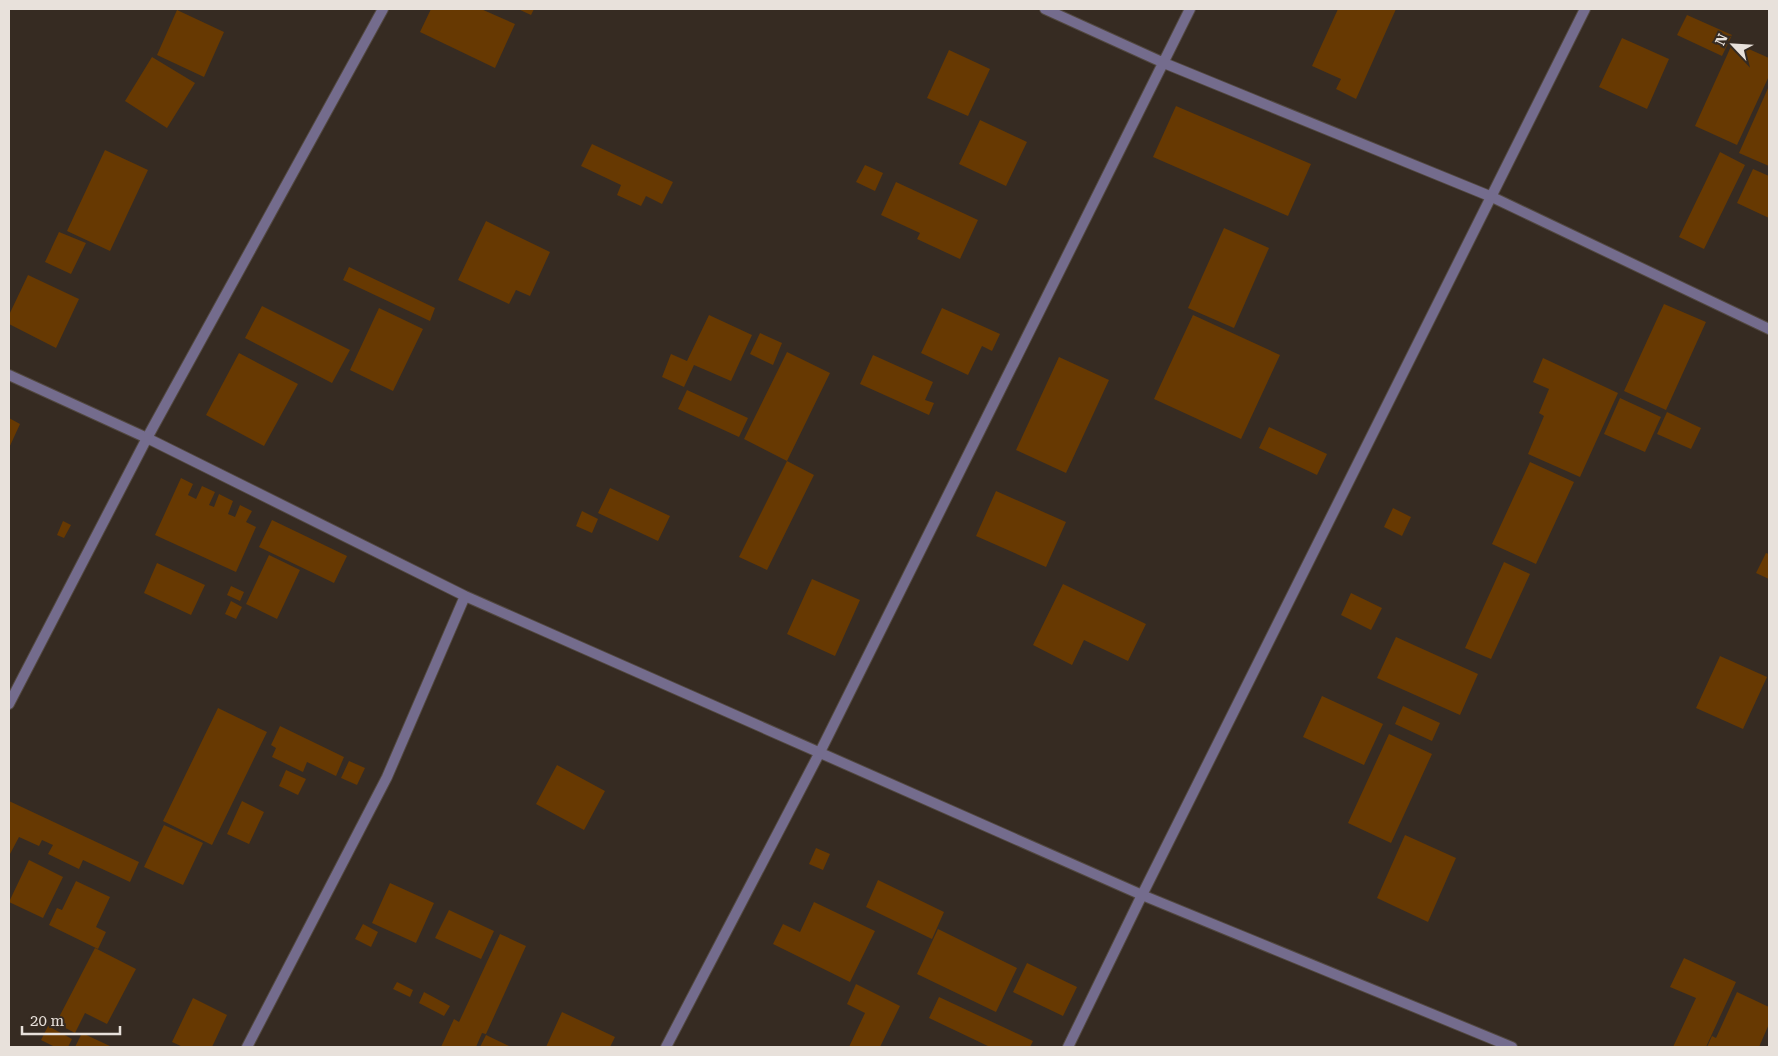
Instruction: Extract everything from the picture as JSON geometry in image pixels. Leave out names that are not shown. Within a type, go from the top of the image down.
[{"type":"street","points":[[9,704],[147,438],[383,9]]},
{"type":"street","points":[[1044,9],[1164,63],[1492,197],[1769,329]]},
{"type":"street","points":[[666,1047],[820,752],[1190,9]]},
{"type":"street","points":[[1068,1047],[1142,895],[1585,9]]},
{"type":"street","points":[[9,375],[147,438],[465,596],[1142,895],[1512,1047]]},
{"type":"street","points":[[247,1047],[388,777],[465,596]]},
{"type":"building","points":[[431,9],[481,9],[515,24],[495,68],[420,32]]},
{"type":"building","points":[[518,9],[534,9],[531,15]]},
{"type":"building","points":[[1338,9],[1396,9],[1356,99],[1336,89],[1341,79],[1312,66]]},
{"type":"building","points":[[177,10],[224,32],[204,77],[157,55]]},
{"type":"building","points":[[1687,15],[1732,35],[1722,56],[1677,35]]},
{"type":"building","points":[[1622,38],[1669,59],[1647,109],[1599,87]]},
{"type":"building","points":[[1733,42],[1769,58],[1769,76],[1737,145],[1695,126]]},
{"type":"building","points":[[949,50],[990,69],[968,116],[927,98]]},
{"type":"building","points":[[152,57],[195,83],[167,128],[125,101]]},
{"type":"building","points":[[1769,86],[1769,166],[1739,153]]},
{"type":"building","points":[[1176,106],[1311,164],[1288,216],[1153,157]]},
{"type":"building","points":[[980,120],[1027,142],[1006,186],[959,164]]},
{"type":"building","points":[[592,144],[673,182],[662,204],[646,196],[641,206],[617,195],[621,185],[581,166]]},
{"type":"building","points":[[105,150],[148,170],[110,251],[67,231]]},
{"type":"building","points":[[1720,152],[1745,165],[1704,249],[1679,237]]},
{"type":"building","points":[[865,165],[883,173],[875,191],[856,182]]},
{"type":"building","points":[[1753,169],[1769,176],[1769,218],[1737,203]]},
{"type":"building","points":[[896,182],[978,220],[960,259],[917,239],[920,233],[881,215]]},
{"type":"building","points":[[486,221],[550,252],[530,296],[516,290],[509,304],[458,280]]},
{"type":"building","points":[[1224,228],[1269,248],[1234,328],[1188,308]]},
{"type":"building","points":[[59,232],[86,243],[71,274],[45,262]]},
{"type":"building","points":[[349,267],[435,308],[430,321],[343,280]]},
{"type":"building","points":[[28,275],[79,299],[56,348],[9,324],[9,315]]},
{"type":"building","points":[[1664,304],[1706,322],[1666,410],[1624,391]]},
{"type":"building","points":[[262,306],[350,350],[332,383],[245,338]]},
{"type":"building","points":[[379,308],[423,329],[393,391],[350,370]]},
{"type":"building","points":[[942,308],[1000,334],[992,351],[982,346],[968,375],[921,353]]},
{"type":"building","points":[[709,315],[752,335],[731,381],[694,365],[684,387],[662,377],[671,354],[687,361]]},
{"type":"building","points":[[1193,315],[1280,355],[1241,439],[1154,399]]},
{"type":"building","points":[[760,333],[782,343],[773,365],[750,354]]},
{"type":"building","points":[[787,352],[830,373],[787,461],[744,439]]},
{"type":"building","points":[[239,353],[298,384],[264,446],[206,415]]},
{"type":"building","points":[[873,355],[933,382],[925,400],[934,403],[929,415],[860,384]]},
{"type":"building","points":[[1059,357],[1109,380],[1066,473],[1016,450]]},
{"type":"building","points":[[1543,358],[1618,393],[1580,477],[1528,454],[1544,416],[1539,413],[1549,389],[1533,382]]},
{"type":"building","points":[[687,390],[748,418],[739,437],[678,409]]},
{"type":"building","points":[[1620,398],[1661,417],[1645,452],[1604,434]]},
{"type":"building","points":[[1667,412],[1701,428],[1691,449],[1657,434]]},
{"type":"building","points":[[9,418],[20,424],[9,448]]},
{"type":"building","points":[[1269,427],[1327,454],[1317,475],[1259,448]]},
{"type":"building","points":[[787,461],[814,475],[767,570],[739,557]]},
{"type":"building","points":[[1530,462],[1574,482],[1536,564],[1492,544]]},
{"type":"building","points":[[181,478],[193,484],[188,495],[196,499],[202,486],[215,492],[209,505],[214,507],[219,494],[233,501],[228,514],[235,517],[240,505],[252,511],[246,522],[256,527],[236,572],[155,535]]},
{"type":"building","points":[[610,488],[670,516],[658,541],[598,513]]},
{"type":"building","points":[[996,491],[1066,522],[1046,567],[976,536]]},
{"type":"building","points":[[1393,508],[1411,517],[1402,536],[1384,527]]},
{"type":"building","points":[[582,511],[598,519],[592,533],[576,526]]},
{"type":"building","points":[[272,520],[347,556],[334,583],[259,547]]},
{"type":"building","points":[[63,521],[71,525],[64,538],[57,535]]},
{"type":"building","points":[[1766,553],[1769,554],[1769,579],[1756,573]]},
{"type":"building","points":[[269,555],[300,570],[277,619],[246,604]]},
{"type":"building","points":[[1504,562],[1530,574],[1491,659],[1465,648]]},
{"type":"building","points":[[157,563],[205,585],[191,615],[144,593]]},
{"type":"building","points":[[812,579],[860,600],[835,656],[787,634]]},
{"type":"building","points":[[1063,584],[1146,624],[1128,661],[1084,640],[1072,665],[1033,645]]},
{"type":"building","points":[[231,586],[244,592],[240,601],[227,595]]},
{"type":"building","points":[[1351,593],[1382,608],[1371,630],[1341,615]]},
{"type":"building","points":[[231,601],[242,607],[236,619],[225,614]]},
{"type":"building","points":[[1396,637],[1478,674],[1460,715],[1377,678]]},
{"type":"building","points":[[1720,656],[1767,677],[1743,729],[1696,708]]},
{"type":"building","points":[[1322,696],[1383,724],[1364,765],[1303,737]]},
{"type":"building","points":[[1403,706],[1440,723],[1432,741],[1395,724]]},
{"type":"building","points":[[218,708],[267,732],[212,845],[163,821]]},
{"type":"building","points":[[280,726],[344,757],[336,776],[307,762],[303,772],[272,757],[276,748],[271,745]]},
{"type":"building","points":[[1389,734],[1432,754],[1391,843],[1348,823]]},
{"type":"building","points":[[349,761],[365,768],[357,785],[341,778]]},
{"type":"building","points":[[557,765],[605,791],[584,830],[536,804]]},
{"type":"building","points":[[286,770],[306,779],[298,795],[279,786]]},
{"type":"building","points":[[9,801],[139,862],[130,882],[83,860],[79,869],[48,854],[53,845],[42,840],[39,846],[19,837],[10,854]]},
{"type":"building","points":[[242,801],[264,812],[249,844],[227,834]]},
{"type":"building","points":[[164,825],[203,843],[183,885],[144,867]]},
{"type":"building","points":[[1405,835],[1456,858],[1428,922],[1377,898]]},
{"type":"building","points":[[816,848],[830,854],[823,870],[809,864]]},
{"type":"building","points":[[29,860],[63,877],[43,918],[9,902]]},
{"type":"building","points":[[878,880],[944,912],[932,939],[866,907]]},
{"type":"building","points":[[76,881],[110,897],[96,927],[106,932],[98,949],[49,925],[57,908],[62,910]]},
{"type":"building","points":[[390,883],[434,903],[416,943],[372,923]]},
{"type":"building","points":[[814,902],[875,931],[850,982],[773,944],[783,924],[800,932]]},
{"type":"building","points":[[449,910],[494,931],[481,959],[435,938]]},
{"type":"building","points":[[363,924],[378,932],[371,947],[355,939]]},
{"type":"building","points":[[938,929],[1017,968],[996,1012],[917,974]]},
{"type":"building","points":[[500,934],[526,946],[486,1034],[482,1033],[476,1047],[441,1047],[454,1019],[459,1022]]},
{"type":"building","points":[[95,948],[136,969],[107,1024],[85,1013],[75,1033],[56,1023]]},
{"type":"building","points":[[1684,958],[1736,982],[1706,1047],[1673,1047],[1696,998],[1670,987]]},
{"type":"building","points":[[1027,963],[1077,987],[1063,1016],[1013,992]]},
{"type":"building","points":[[397,982],[413,990],[410,997],[393,989]]},
{"type":"building","points":[[856,984],[900,1006],[880,1047],[849,1047],[865,1013],[847,1004]]},
{"type":"building","points":[[424,992],[450,1006],[444,1016],[419,1003]]},
{"type":"building","points":[[1737,992],[1769,1007],[1769,1024],[1759,1047],[1707,1047],[1712,1036],[1716,1038]]},
{"type":"building","points":[[939,997],[1033,1041],[1030,1047],[990,1047],[929,1018]]},
{"type":"building","points":[[193,998],[227,1015],[212,1047],[183,1047],[172,1042]]},
{"type":"building","points":[[562,1012],[615,1037],[610,1047],[546,1047]]},
{"type":"building","points":[[48,1026],[72,1039],[68,1047],[55,1047],[41,1040]]},
{"type":"building","points":[[82,1033],[112,1047],[75,1047]]},
{"type":"building","points":[[486,1035],[511,1047],[480,1047]]}]
